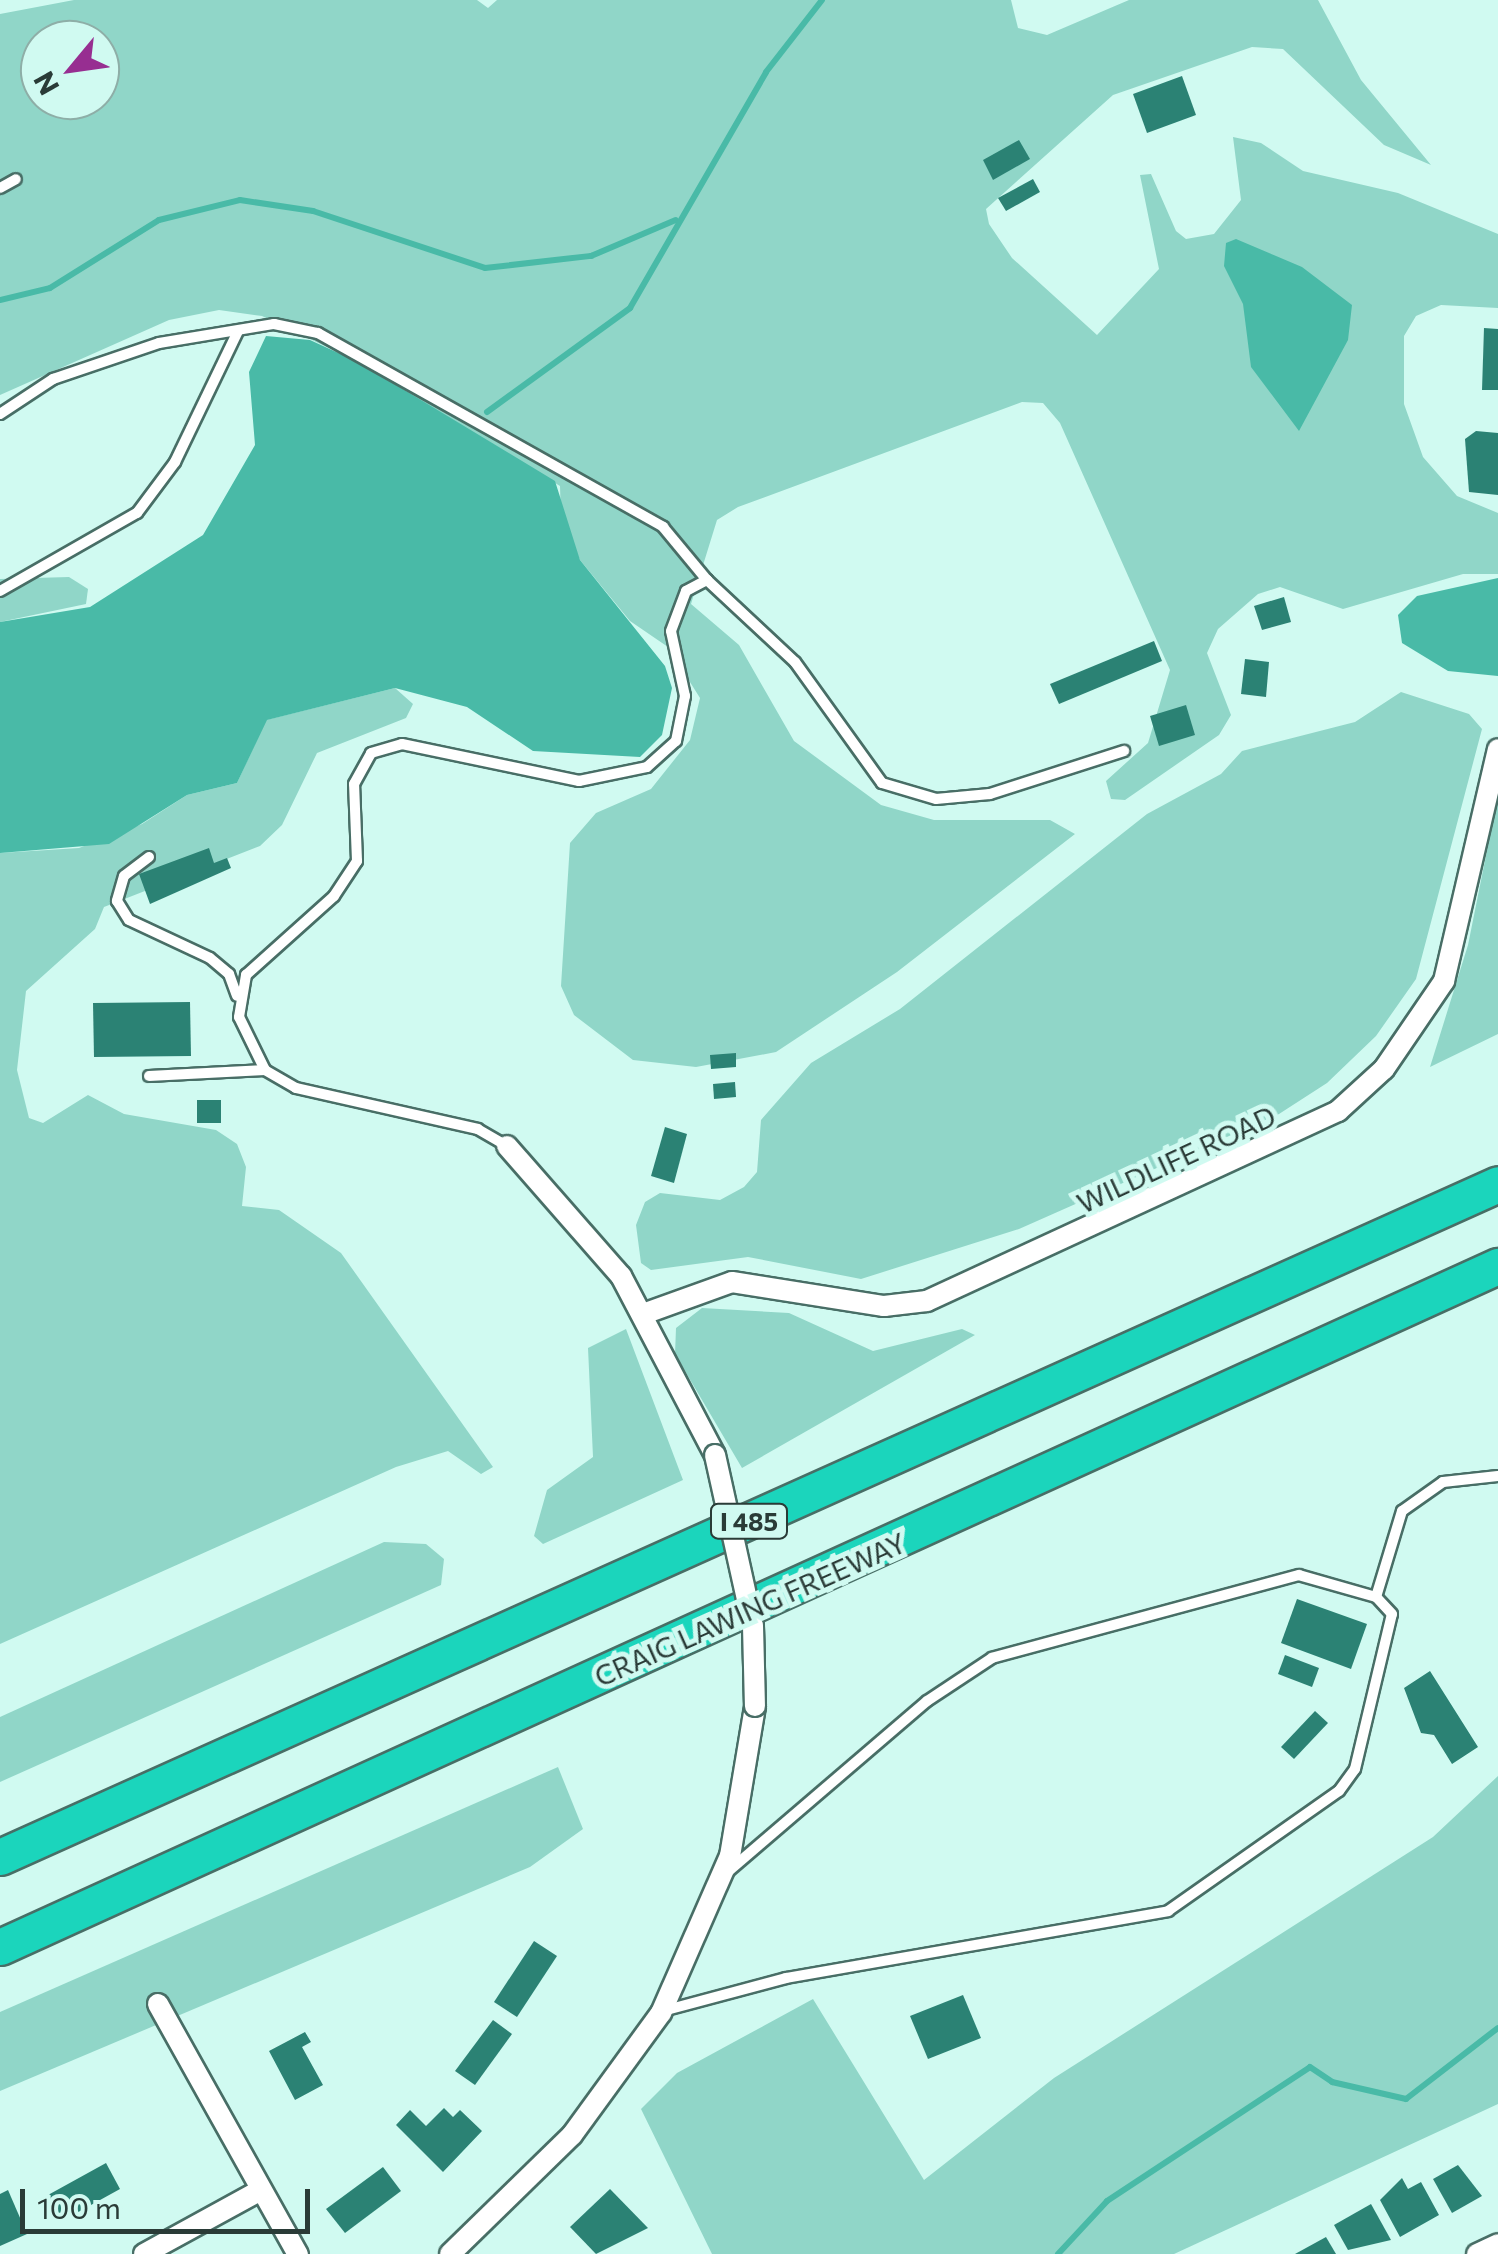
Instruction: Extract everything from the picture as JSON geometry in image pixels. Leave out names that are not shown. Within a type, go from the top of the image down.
[{"type":"highway","name":"I 485","points":[[0,1857],[1498,1184]]},
{"type":"highway","name":"CRAIG LAWING FREEWAY","points":[[0,1947],[1179,1416],[1498,1266]]},
{"type":"highway","points":[[1179,1416],[1498,1293]]},
{"type":"street","name":"WILDLIFE ROAD","points":[[646,1314],[732,1282],[884,1306],[927,1302],[1338,1111],[1384,1069],[1444,981],[1498,749]]},
{"type":"street","points":[[450,2254],[572,2135],[662,2011],[721,1878],[755,1706],[753,1626],[714,1455],[646,1314],[597,1242],[507,1146]]},
{"type":"street","points":[[158,2004],[298,2254]]},
{"type":"street","points":[[144,2254],[261,2190]]},
{"type":"street","points":[[1477,2254],[1498,2244]]},
{"type":"lane","points":[[0,188],[16,179]]},
{"type":"lane","points":[[0,414],[53,379],[160,344],[274,324],[318,333],[388,367],[663,527],[707,580],[795,662],[882,783],[936,799],[990,794],[1124,751]]},
{"type":"lane","points":[[0,591],[69,560],[137,513],[175,462],[238,331]]},
{"type":"lane","points":[[237,996],[246,975],[334,896],[357,861],[354,784],[371,753],[402,744],[579,782],[627,774],[662,756],[676,741],[685,696],[671,631],[686,591],[707,580]]},
{"type":"lane","points":[[149,857],[124,876],[117,901],[129,920],[210,958],[237,996],[266,1070]]},
{"type":"lane","points":[[149,1076],[266,1070],[296,1088],[478,1129],[507,1146]]},
{"type":"lane","points":[[1376,1597],[1402,1510],[1443,1482],[1498,1476]]},
{"type":"lane","points":[[662,2011],[786,1978],[1168,1911],[1314,1816],[1354,1769],[1392,1614],[1376,1597],[1299,1576],[992,1658],[927,1701],[721,1878]]},
{"type":"shaded area","points":[[74,0],[477,0],[488,8],[497,0],[1011,0],[1018,28],[1047,35],[1129,0],[1318,0],[1361,80],[1431,165],[1384,145],[1283,49],[1252,47],[1113,95],[986,209],[989,224],[1012,258],[1097,335],[1159,269],[1140,175],[1151,174],[1176,231],[1186,239],[1214,234],[1241,200],[1233,137],[1261,143],[1303,171],[1398,193],[1498,234],[1498,308],[1441,305],[1416,316],[1404,336],[1404,404],[1423,457],[1457,496],[1498,513],[1498,574],[1463,574],[1343,609],[1280,587],[1258,594],[1218,629],[1207,653],[1231,715],[1219,735],[1125,800],[1111,799],[1106,781],[1148,743],[1170,670],[1060,423],[1043,403],[1022,402],[738,507],[717,520],[691,604],[739,645],[794,741],[881,805],[934,820],[1050,820],[1075,834],[897,972],[776,1052],[696,1067],[633,1060],[574,1015],[561,986],[570,843],[596,813],[651,789],[690,740],[700,698],[668,647],[630,621],[580,560],[561,518],[560,486],[358,362],[262,316],[219,310],[169,320],[0,395],[0,14]]},
{"type":"shaded area","points":[[1236,239],[1302,267],[1352,305],[1348,340],[1299,431],[1251,367],[1243,304],[1224,266],[1226,243]]},
{"type":"shaded area","points":[[266,336],[310,340],[358,362],[555,481],[580,560],[665,666],[672,688],[662,735],[640,757],[533,751],[467,707],[395,688],[267,720],[237,783],[187,795],[109,844],[0,853],[0,622],[90,607],[203,535],[255,445],[249,372]]},
{"type":"shaded area","points":[[69,577],[88,589],[86,604],[0,622],[0,579]]},
{"type":"shaded area","points":[[1498,578],[1498,676],[1448,671],[1402,643],[1398,615],[1417,596]]},
{"type":"shaded area","points":[[395,688],[413,704],[406,718],[317,753],[282,825],[260,846],[104,907],[95,929],[26,991],[17,1070],[29,1118],[43,1123],[88,1095],[124,1114],[216,1130],[237,1144],[246,1167],[242,1206],[279,1210],[341,1253],[493,1467],[481,1474],[448,1451],[396,1467],[0,1644],[0,853],[79,848],[142,824],[187,795],[237,783],[266,720]]},
{"type":"shaded area","points":[[1401,692],[1469,714],[1482,729],[1416,979],[1376,1036],[1327,1083],[1279,1114],[1019,1229],[861,1279],[748,1257],[651,1270],[641,1263],[636,1225],[645,1202],[660,1193],[720,1200],[744,1187],[757,1172],[761,1120],[811,1063],[900,1009],[1147,814],[1221,774],[1242,751],[1355,722]]},
{"type":"shaded area","points":[[1498,796],[1498,1034],[1430,1067],[1468,945]]},
{"type":"shaded area","points":[[702,1308],[789,1313],[873,1351],[962,1329],[975,1335],[742,1468],[675,1354],[676,1328]]},
{"type":"shaded area","points":[[626,1329],[683,1480],[543,1544],[534,1536],[547,1490],[593,1457],[588,1348]]},
{"type":"shaded area","points":[[384,1542],[426,1544],[444,1559],[441,1585],[0,1782],[0,1717]]},
{"type":"shaded area","points":[[558,1767],[583,1829],[530,1867],[0,2091],[0,2012]]},
{"type":"shaded area","points":[[1498,1776],[1498,2104],[1174,2254],[712,2254],[641,2109],[677,2073],[813,1999],[924,2180],[1054,2078],[1433,1837]]},
{"type":"building","points":[[1182,76],[1196,115],[1147,133],[1133,94]]},
{"type":"building","points":[[1019,140],[1030,159],[993,180],[983,160]]},
{"type":"building","points":[[1033,179],[1040,192],[1006,211],[998,198]]},
{"type":"building","points":[[1484,328],[1498,329],[1498,390],[1482,390]]},
{"type":"building","points":[[1476,431],[1498,433],[1498,495],[1469,492],[1465,439]]},
{"type":"building","points":[[1284,597],[1291,622],[1262,630],[1254,606]]},
{"type":"building","points":[[1154,641],[1162,661],[1059,704],[1050,684]]},
{"type":"building","points":[[1245,659],[1269,662],[1266,697],[1241,694]]},
{"type":"building","points":[[1186,705],[1195,735],[1159,746],[1150,716]]},
{"type":"building","points":[[209,848],[214,863],[227,858],[231,868],[150,904],[139,874]]},
{"type":"building","points":[[190,1002],[191,1056],[94,1057],[93,1003]]},
{"type":"building","points":[[736,1053],[736,1067],[711,1069],[710,1055]]},
{"type":"building","points":[[735,1082],[736,1097],[714,1099],[713,1084]]},
{"type":"building","points":[[197,1100],[221,1100],[221,1123],[197,1123]]},
{"type":"building","points":[[665,1127],[687,1134],[674,1183],[651,1176]]},
{"type":"building","points":[[1297,1599],[1367,1624],[1351,1669],[1281,1643]]},
{"type":"building","points":[[1285,1655],[1319,1668],[1312,1687],[1278,1674]]},
{"type":"building","points":[[1430,1671],[1478,1747],[1452,1764],[1434,1735],[1421,1733],[1404,1688]]},
{"type":"building","points":[[1315,1711],[1328,1723],[1294,1759],[1281,1747]]},
{"type":"building","points":[[534,1941],[557,1956],[517,2017],[494,2002]]},
{"type":"building","points":[[963,1995],[981,2038],[928,2059],[910,2016]]},
{"type":"building","points":[[493,2020],[512,2034],[475,2085],[455,2071]]},
{"type":"building","points":[[305,2032],[311,2042],[302,2047],[323,2085],[295,2100],[269,2051]]},
{"type":"building","points":[[444,2108],[453,2117],[460,2110],[482,2131],[443,2172],[396,2125],[410,2110],[426,2126]]},
{"type":"building","points":[[106,2163],[120,2189],[62,2221],[48,2195]]},
{"type":"building","points":[[1458,2165],[1482,2196],[1452,2213],[1433,2179]]},
{"type":"building","points":[[383,2167],[401,2191],[345,2233],[326,2209]]},
{"type":"building","points":[[1402,2178],[1408,2189],[1421,2182],[1439,2215],[1400,2237],[1380,2200]]},
{"type":"building","points":[[610,2189],[648,2228],[596,2254],[570,2227]]},
{"type":"building","points":[[8,2190],[27,2234],[0,2246],[0,2194]]},
{"type":"building","points":[[1371,2204],[1391,2240],[1348,2250],[1334,2225]]},
{"type":"building","points":[[1326,2237],[1336,2254],[1295,2254]]},
{"type":"waterway","points":[[487,412],[630,308],[766,72],[822,0]]},
{"type":"waterway","points":[[0,300],[50,288],[159,220],[240,200],[313,211],[485,268],[591,256],[676,220]]},
{"type":"waterway","points":[[1058,2254],[1107,2201],[1310,2067],[1332,2082],[1406,2099],[1498,2028]]}]
